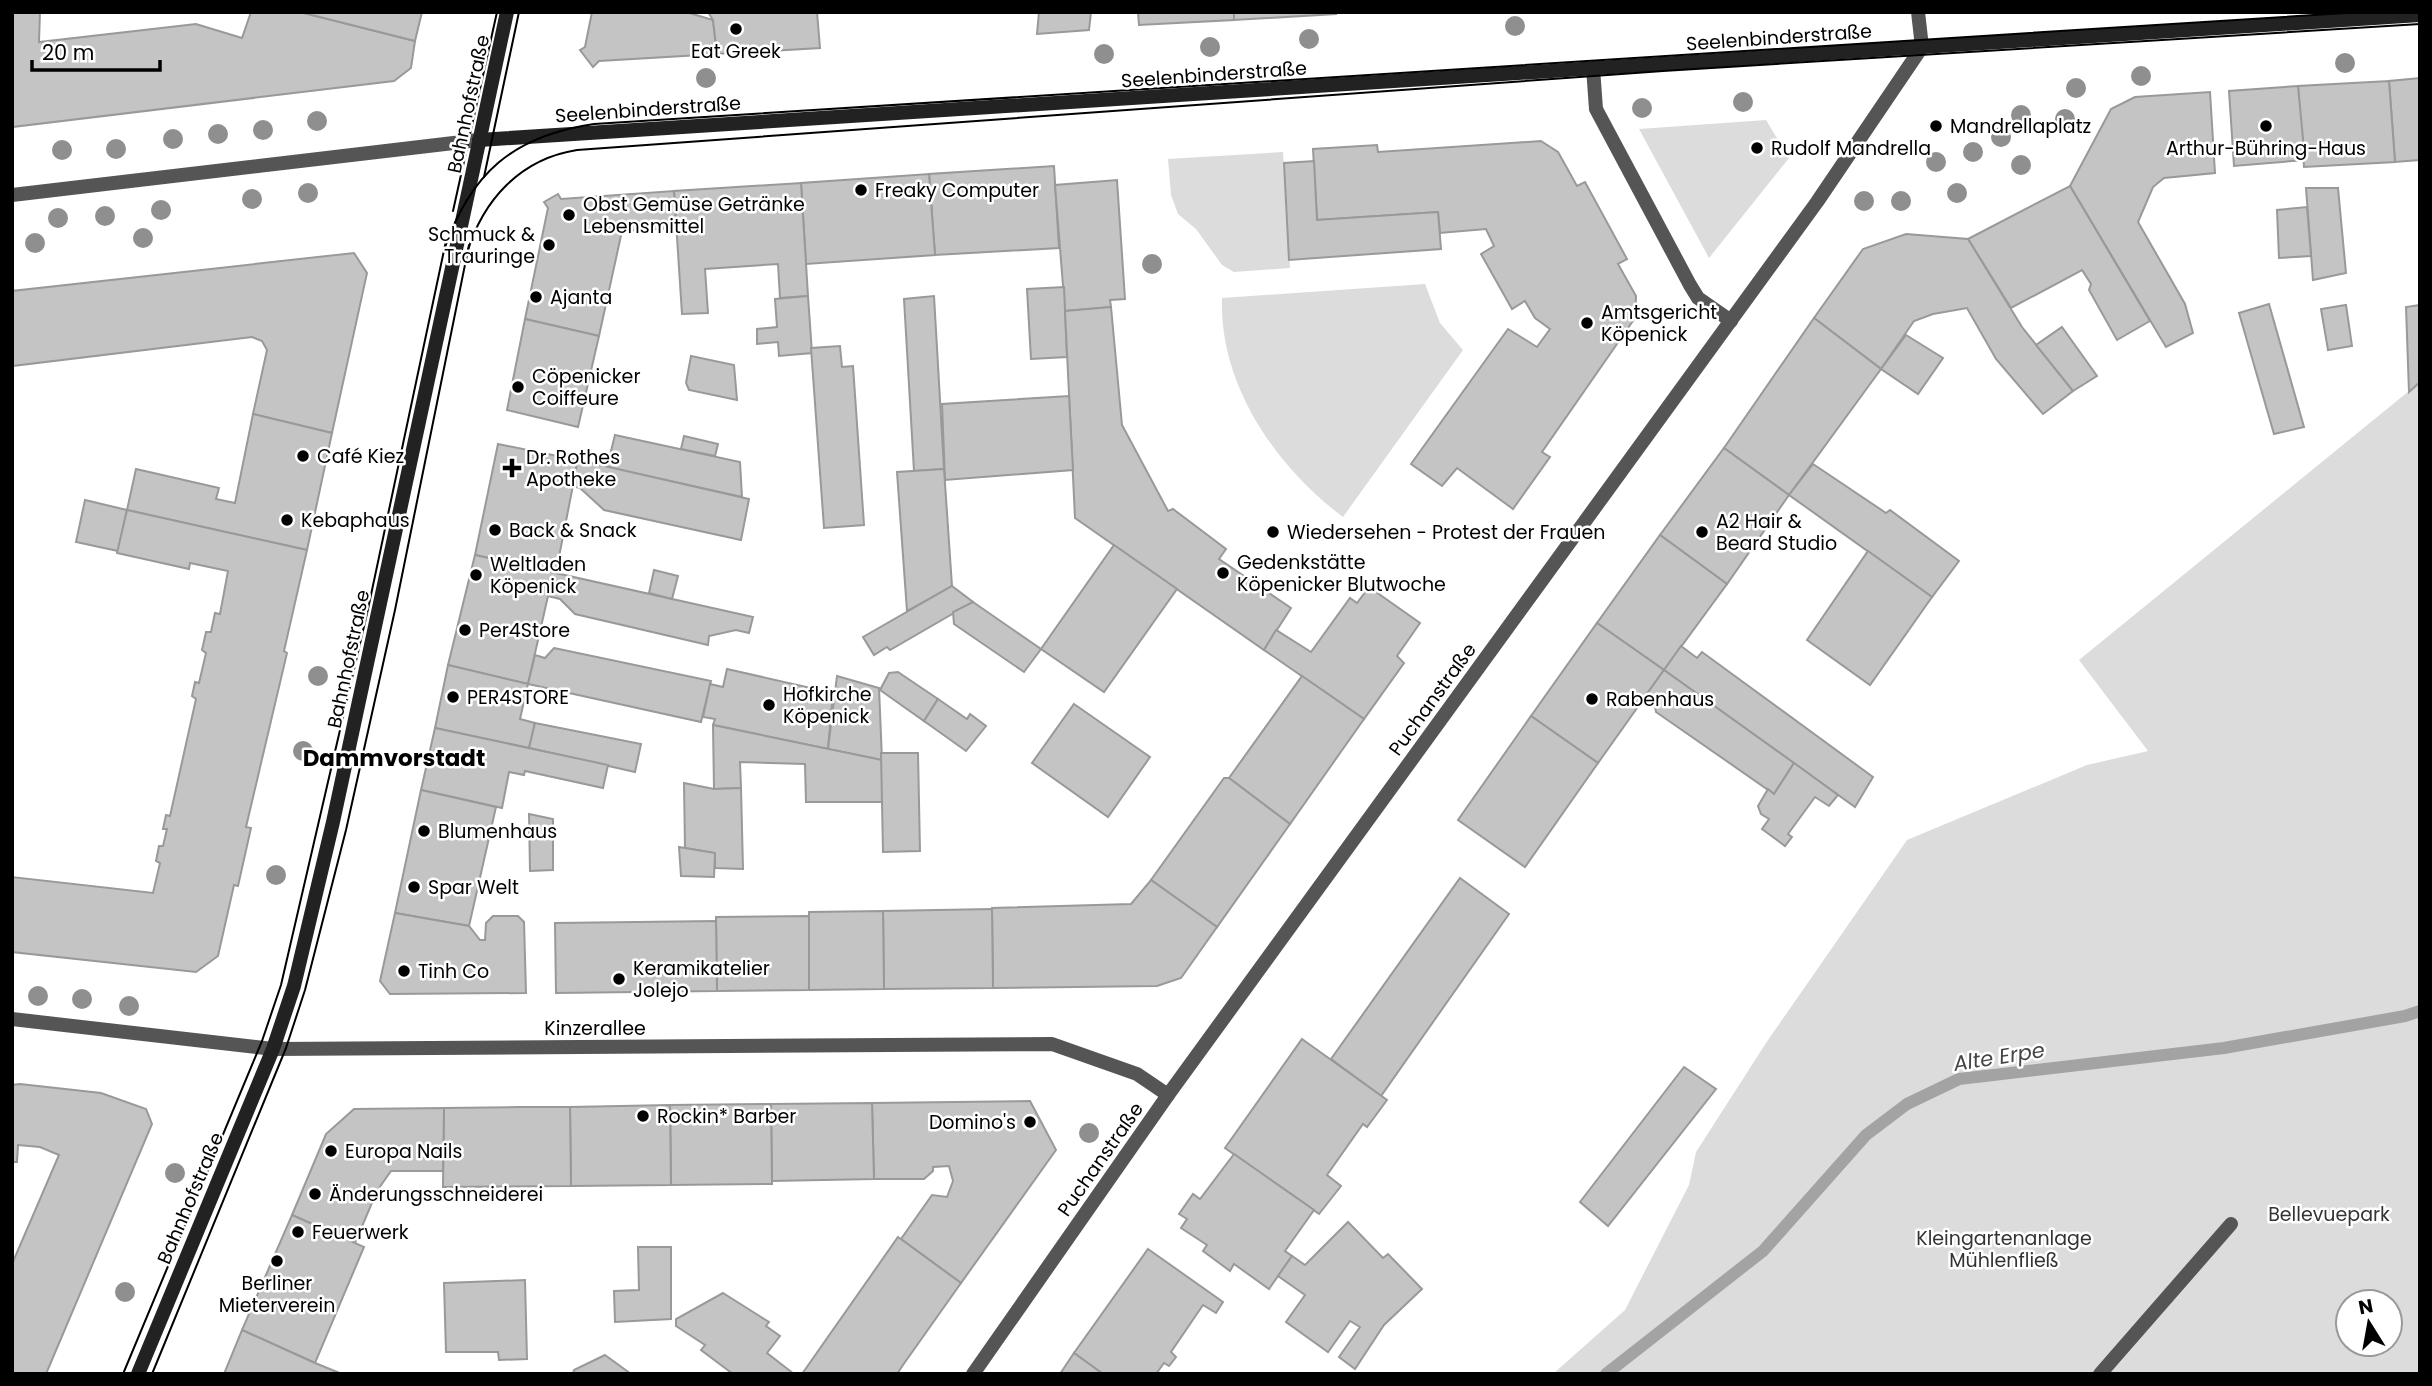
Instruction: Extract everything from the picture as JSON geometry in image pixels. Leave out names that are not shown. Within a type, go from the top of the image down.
[{"type":"street","name":"Bahnhofstraße","points":[[138,1374],[273,1049],[294,986],[334,822],[508,12]]},
{"type":"street","points":[[1919,12],[1922,47]]},
{"type":"street","name":"Seelenbinderstraße","points":[[12,195],[479,140],[2420,15]]},
{"type":"street","name":"Puchanstraße","points":[[972,1374],[1168,1096],[1817,202],[1922,47]]},
{"type":"street","points":[[1593,68],[1596,109],[1694,291],[1698,298],[1731,321]]},
{"type":"street","name":"Kinzerallee","points":[[12,1018],[273,1049],[1052,1044],[1137,1074],[1168,1096]]},
{"type":"street","points":[[2099,1374],[2231,1224]]},
{"type":"green space","points":[[1766,120],[1789,158],[1709,258],[1639,129]]},
{"type":"green space","points":[[1283,152],[1290,268],[1234,272],[1222,265],[1196,229],[1178,214],[1171,195],[1168,159]]},
{"type":"green space","points":[[1425,284],[1440,323],[1463,350],[1343,517],[1295,474],[1256,421],[1230,362],[1222,298]]},
{"type":"green space","points":[[2420,382],[2420,1374],[1553,1374],[1625,1310],[1689,1185],[1696,1152],[1766,1043],[1907,840],[2087,765],[2148,751],[2079,660]]},
{"type":"building","points":[[12,12],[40,12],[39,42],[196,24],[242,38],[251,12],[300,12],[415,41],[411,68],[394,81],[12,127]]},
{"type":"building","points":[[300,12],[422,12],[415,41]]},
{"type":"building","points":[[592,12],[686,12],[713,20],[717,54],[599,61],[593,67],[580,50],[585,47]]},
{"type":"building","points":[[708,12],[817,12],[820,48],[717,54],[713,20]]},
{"type":"building","points":[[1039,12],[1091,12],[1089,30],[1037,34]]},
{"type":"building","points":[[1138,12],[1234,12],[1234,20],[1139,25]]},
{"type":"building","points":[[1234,12],[1336,12],[1336,14],[1234,20]]},
{"type":"building","points":[[2420,78],[2420,160],[2395,162],[2389,81]]},
{"type":"building","points":[[2389,81],[2395,162],[2304,167],[2298,86]]},
{"type":"building","name":"Arthur-Bühring-Haus","points":[[2298,86],[2305,160],[2234,166],[2229,91]]},
{"type":"building","points":[[2210,92],[2215,173],[2164,178],[2153,187],[2138,222],[2185,304],[2193,333],[2166,347],[2070,186],[2111,109],[2135,97]]},
{"type":"building","name":"Amtsgericht Köpenick","points":[[1541,141],[1558,152],[1577,186],[1585,182],[1627,259],[1618,264],[1636,296],[1635,318],[1542,452],[1550,457],[1513,509],[1457,468],[1442,486],[1411,464],[1508,329],[1537,347],[1550,329],[1535,318],[1525,301],[1512,309],[1481,254],[1494,246],[1486,229],[1440,233],[1438,212],[1317,220],[1313,149],[1377,145],[1378,152]]},
{"type":"building","points":[[1314,161],[1317,220],[1438,212],[1441,249],[1289,260],[1284,163]]},
{"type":"building","points":[[1054,166],[1059,248],[935,255],[929,174]]},
{"type":"building","points":[[929,174],[935,255],[806,264],[801,183]]},
{"type":"building","points":[[1117,180],[1125,299],[1110,300],[1111,307],[1065,311],[1055,185]]},
{"type":"building","points":[[801,183],[808,296],[780,298],[778,264],[705,269],[708,313],[682,314],[674,191]]},
{"type":"building","points":[[2070,186],[2150,321],[2117,340],[2089,290],[2091,284],[2082,270],[2011,308],[1968,239]]},
{"type":"building","points":[[2306,188],[2338,188],[2346,273],[2313,280]]},
{"type":"building","points":[[674,191],[676,228],[622,231],[599,336],[525,319],[548,208],[544,202],[558,194],[561,199]]},
{"type":"building","points":[[2307,207],[2311,256],[2279,258],[2277,210]]},
{"type":"building","points":[[1906,234],[1968,239],[2022,327],[2073,391],[2043,414],[1996,359],[1967,308],[1933,314],[1914,321],[1881,369],[1814,318],[1863,249]]},
{"type":"building","points":[[354,253],[367,273],[332,433],[253,414],[267,350],[262,341],[252,337],[12,366],[12,291]]},
{"type":"building","points":[[1064,287],[1067,357],[1031,359],[1027,289]]},
{"type":"building","points":[[808,296],[812,353],[779,356],[778,342],[757,344],[757,329],[777,327],[775,299]]},
{"type":"building","points":[[934,296],[944,469],[914,471],[904,299]]},
{"type":"building","points":[[2269,304],[2304,427],[2274,434],[2239,313]]},
{"type":"building","points":[[2346,305],[2352,346],[2328,350],[2321,309]]},
{"type":"building","points":[[2420,305],[2420,382],[2409,392],[2406,307]]},
{"type":"building","points":[[1111,307],[1122,425],[1168,511],[1173,509],[1226,549],[1219,559],[1291,608],[1264,650],[1075,518],[1065,311]]},
{"type":"building","points":[[1814,318],[1881,369],[1789,495],[1724,448]]},
{"type":"building","points":[[525,319],[599,336],[578,427],[507,410]]},
{"type":"building","points":[[2062,327],[2097,376],[2073,391],[2036,345]]},
{"type":"building","points":[[1906,335],[1943,358],[1918,394],[1881,369]]},
{"type":"building","points":[[840,346],[842,367],[853,366],[864,525],[824,528],[811,348]]},
{"type":"building","points":[[691,356],[734,365],[737,400],[689,390],[686,383]]},
{"type":"building","points":[[1069,396],[1073,470],[945,480],[942,404]]},
{"type":"building","points":[[253,414],[332,433],[307,550],[127,510],[136,469],[219,488],[216,499],[235,503]]},
{"type":"building","points":[[615,435],[740,462],[742,497],[607,467]]},
{"type":"building","points":[[684,436],[718,444],[715,456],[681,449]]},
{"type":"building","points":[[498,444],[578,460],[556,572],[475,555]]},
{"type":"building","points":[[1724,448],[1789,495],[1727,584],[1660,535]]},
{"type":"building","points":[[578,460],[749,499],[741,540],[604,510],[580,488],[572,486]]},
{"type":"building","points":[[1813,464],[1886,513],[1890,510],[1959,561],[1932,597],[1789,495]]},
{"type":"building","points":[[944,469],[952,586],[907,611],[897,472]]},
{"type":"building","points":[[85,500],[127,510],[118,551],[76,542]]},
{"type":"building","points":[[127,510],[307,550],[284,651],[287,653],[246,827],[251,828],[238,886],[234,885],[218,956],[196,972],[12,952],[12,877],[153,893],[160,863],[156,861],[159,846],[163,846],[167,829],[163,829],[166,815],[170,816],[196,699],[192,696],[195,682],[199,683],[206,653],[202,650],[206,632],[211,632],[215,613],[220,614],[228,571],[190,563],[189,569],[117,553]]},
{"type":"building","points":[[1660,535],[1727,584],[1664,670],[1597,623]]},
{"type":"building","points":[[1114,545],[1177,589],[1104,692],[1041,649]]},
{"type":"building","points":[[1868,551],[1932,597],[1870,685],[1807,640]]},
{"type":"building","points":[[475,555],[753,617],[749,633],[736,630],[709,636],[708,645],[575,614],[560,599],[548,596],[528,684],[448,665]]},
{"type":"building","points":[[654,570],[678,576],[672,599],[649,593]]},
{"type":"building","points":[[952,586],[973,602],[890,650],[887,647],[874,655],[863,637]]},
{"type":"building","points":[[1369,587],[1420,623],[1397,656],[1404,663],[1364,719],[1264,650],[1276,630],[1311,652],[1350,598],[1357,603]]},
{"type":"building","points":[[973,602],[1041,649],[1024,672],[954,624],[953,612]]},
{"type":"building","points":[[1597,623],[1664,670],[1598,763],[1531,716]]},
{"type":"building","points":[[1681,646],[1697,658],[1702,652],[1873,777],[1855,807],[1664,670]]},
{"type":"building","points":[[554,648],[711,681],[701,722],[528,684],[535,655],[545,658]]},
{"type":"building","points":[[448,665],[528,684],[520,719],[535,723],[529,748],[435,728]]},
{"type":"building","name":"Hofkirche Köpenick","points":[[727,669],[833,693],[828,749],[713,725],[715,719],[703,717],[710,684],[723,687]]},
{"type":"building","points":[[1664,670],[1794,763],[1774,794],[1656,712],[1654,702],[1646,695]]},
{"type":"building","points":[[898,672],[938,699],[924,721],[880,690],[889,673]]},
{"type":"building","points":[[837,676],[879,688],[882,760],[828,749]]},
{"type":"building","points":[[1302,676],[1364,719],[1290,824],[1229,778]]},
{"type":"building","points":[[938,699],[967,719],[970,714],[986,726],[966,751],[924,721]]},
{"type":"building","points":[[1074,704],[1150,757],[1108,817],[1032,763]]},
{"type":"building","points":[[1531,716],[1598,763],[1525,867],[1458,820]]},
{"type":"building","points":[[535,723],[641,744],[635,772],[529,748]]},
{"type":"building","points":[[713,725],[882,760],[883,802],[806,802],[805,764],[740,762],[741,788],[714,789]]},
{"type":"building","points":[[435,728],[608,765],[603,788],[525,771],[524,775],[509,772],[502,808],[421,790]]},
{"type":"building","points":[[881,753],[918,753],[920,851],[883,852]]},
{"type":"building","points":[[1794,763],[1838,795],[1829,806],[1815,797],[1788,834],[1792,837],[1785,846],[1762,829],[1769,819],[1761,814],[1758,806],[1768,789],[1774,794]]},
{"type":"building","points":[[1224,778],[1229,778],[1290,824],[1217,927],[1151,880]]},
{"type":"building","points":[[684,783],[714,789],[741,788],[743,869],[715,868],[715,853],[685,848]]},
{"type":"building","points":[[421,790],[496,807],[469,926],[395,913]]},
{"type":"building","points":[[529,814],[553,819],[553,870],[530,871]]},
{"type":"building","points":[[679,847],[715,853],[714,877],[681,876]]},
{"type":"building","points":[[1460,878],[1509,914],[1381,1096],[1331,1059]]},
{"type":"building","points":[[1151,880],[1217,927],[1181,978],[1157,986],[993,988],[992,908],[1131,904]]},
{"type":"building","points":[[992,909],[993,988],[884,989],[883,911]]},
{"type":"building","points":[[883,911],[884,989],[809,990],[809,912]]},
{"type":"building","points":[[395,913],[469,926],[480,940],[485,940],[486,923],[493,916],[518,916],[524,922],[526,993],[390,994],[380,981]]},
{"type":"building","points":[[809,916],[809,990],[717,991],[716,917]]},
{"type":"building","points":[[716,921],[717,991],[556,993],[555,923]]},
{"type":"building","points":[[1302,1039],[1387,1100],[1367,1127],[1363,1124],[1327,1175],[1341,1186],[1319,1214],[1225,1148]]},
{"type":"building","points":[[1684,1067],[1716,1089],[1608,1226],[1580,1202]]},
{"type":"building","points":[[12,1085],[101,1093],[146,1109],[152,1124],[46,1374],[12,1374],[12,1264],[59,1155],[40,1147],[18,1145],[17,1162],[12,1162]]},
{"type":"building","points":[[1030,1101],[1056,1150],[961,1283],[901,1239],[932,1195],[947,1197],[953,1181],[949,1166],[933,1167],[933,1171],[924,1179],[874,1179],[872,1103]]},
{"type":"building","points":[[872,1103],[874,1179],[772,1181],[771,1104]]},
{"type":"building","points":[[771,1104],[772,1184],[671,1185],[670,1105]]},
{"type":"building","points":[[670,1105],[671,1185],[571,1186],[570,1107]]},
{"type":"building","points":[[570,1107],[571,1186],[443,1187],[444,1108]]},
{"type":"building","points":[[444,1108],[443,1171],[391,1171],[377,1191],[355,1243],[292,1215],[326,1134],[354,1109]]},
{"type":"building","points":[[1234,1154],[1314,1210],[1285,1251],[1292,1256],[1269,1289],[1234,1264],[1230,1271],[1203,1251],[1207,1245],[1181,1228],[1187,1219],[1179,1214],[1193,1194],[1200,1199]]},
{"type":"building","points":[[292,1215],[364,1247],[315,1363],[242,1330]]},
{"type":"building","points":[[1348,1222],[1383,1258],[1388,1254],[1422,1289],[1384,1325],[1355,1369],[1339,1357],[1360,1327],[1350,1321],[1328,1352],[1286,1322],[1305,1295],[1278,1276],[1292,1256],[1305,1265]]},
{"type":"building","points":[[898,1237],[961,1283],[897,1374],[802,1374]]},
{"type":"building","points":[[638,1247],[671,1247],[671,1319],[615,1322],[614,1291],[639,1290]]},
{"type":"building","points":[[1148,1249],[1223,1302],[1216,1313],[1203,1305],[1171,1352],[1176,1357],[1169,1366],[1164,1363],[1156,1374],[1103,1374],[1074,1353]]},
{"type":"building","points":[[525,1280],[527,1359],[499,1360],[498,1352],[446,1352],[444,1283]]},
{"type":"building","points":[[723,1293],[769,1322],[766,1326],[780,1336],[767,1353],[794,1374],[733,1374],[701,1350],[705,1345],[676,1326],[676,1319]]},
{"type":"building","points":[[242,1330],[315,1363],[342,1374],[224,1374]]},
{"type":"building","points":[[1074,1353],[1103,1374],[1060,1374]]},
{"type":"building","points":[[605,1355],[631,1374],[573,1374],[574,1370]]},
{"type":"waterway","name":"Alte Erpe","points":[[1606,1374],[1763,1251],[1866,1135],[1907,1104],[1959,1079],[2224,1048],[2405,1016],[2420,1011]]},
{"type":"tram line","points":[[453,211],[497,12]]},
{"type":"tram line","points":[[484,177],[519,12]]},
{"type":"tram line","points":[[444,250],[467,200],[481,180],[498,163],[517,149],[540,138],[594,124],[2361,12]]},
{"type":"tram line","points":[[467,253],[483,216],[507,185],[538,162],[577,150],[1663,71],[2420,24]]},
{"type":"tram line","points":[[123,1374],[262,1041],[281,985],[368,609],[446,241]]},
{"type":"tram line","points":[[152,1374],[286,1048],[305,990],[346,830],[395,610],[469,245]]},
{"type":"place","name":"Eat Greek","points":[[736,29]]},
{"type":"place","name":"Mandrellaplatz","points":[[1936,126]]},
{"type":"place","name":"Arthur-Bühring-Haus","points":[[2266,126]]},
{"type":"place","name":"Rudolf Mandrella","points":[[1757,148]]},
{"type":"place","name":"Freaky Computer","points":[[861,190]]},
{"type":"place","name":"Obst Gemüse Getränke Lebensmittel","points":[[569,215]]},
{"type":"place","name":"Schmuck & Trauringe","points":[[549,245]]},
{"type":"place","name":"Ajanta","points":[[536,297]]},
{"type":"place","name":"Amtsgericht Köpenick","points":[[1587,323]]},
{"type":"place","name":"Cöpenicker Coiffeure","points":[[518,387]]},
{"type":"place","name":"Café Kiez","points":[[303,456]]},
{"type":"place","name":"Dr. Rothes Apotheke","points":[[512,468]]},
{"type":"place","name":"Kebaphaus","points":[[287,520]]},
{"type":"place","name":"Back & Snack","points":[[495,530]]},
{"type":"place","name":"Wiedersehen - Protest der Frauen","points":[[1273,532]]},
{"type":"place","name":"A2 Hair & Beard Studio","points":[[1702,532]]},
{"type":"place","name":"Gedenkstätte Köpenicker Blutwoche","points":[[1223,573]]},
{"type":"place","name":"Weltladen Köpenick","points":[[476,575]]},
{"type":"place","name":"Per4Store","points":[[465,630]]},
{"type":"place","name":"PER4STORE","points":[[453,697]]},
{"type":"place","name":"Rabenhaus","points":[[1592,699]]},
{"type":"place","name":"Hofkirche Köpenick","points":[[769,705]]},
{"type":"place","name":"Blumenhaus","points":[[424,831]]},
{"type":"place","name":"Spar Welt","points":[[414,887]]},
{"type":"place","name":"Tinh Co","points":[[404,971]]},
{"type":"place","name":"Keramikatelier Jolejo","points":[[619,979]]},
{"type":"place","name":"Rockin* Barber","points":[[643,1116]]},
{"type":"place","name":"Domino's","points":[[1030,1122]]},
{"type":"place","name":"Europa Nails","points":[[331,1151]]},
{"type":"place","name":"Änderungsschneiderei","points":[[315,1194]]},
{"type":"place","name":"Feuerwerk","points":[[298,1232]]},
{"type":"place","name":"Berliner Mieterverein","points":[[277,1261]]},
{"type":"district","name":"Dammvorstadt","points":[[394,758]]},
{"type":"park label","name":"Bellevuepark","points":[[2329,1214]]},
{"type":"park label","name":"Kleingartenanlage Mühlenfließ","points":[[2004,1249]]}]
